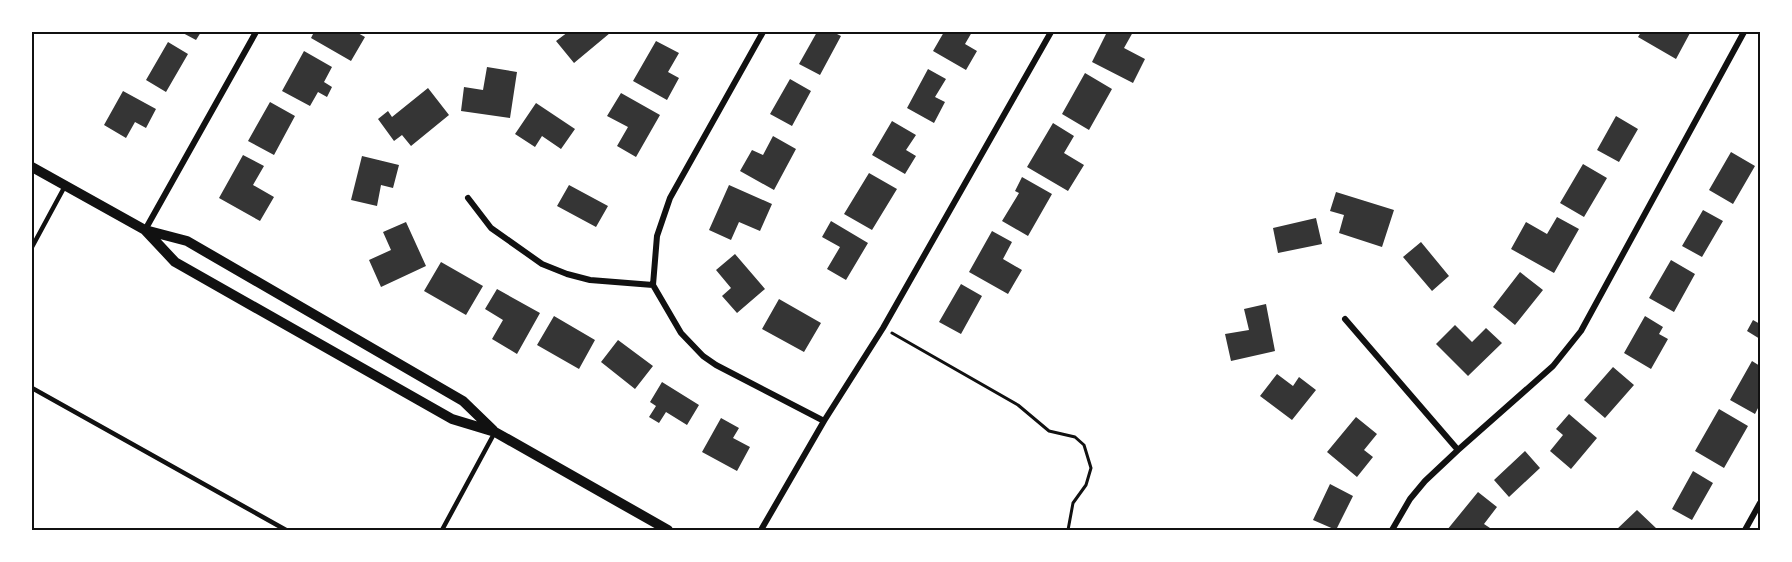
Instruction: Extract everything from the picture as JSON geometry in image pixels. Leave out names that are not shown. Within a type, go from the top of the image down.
[{"type":"street","points":[[145,230],[256,32]]},
{"type":"street","points":[[761,32],[670,198],[657,236],[653,285],[681,333],[703,356],[824,421]]},
{"type":"street","points":[[761,531],[824,421],[883,328],[1051,32]]},
{"type":"street","points":[[1392,531],[1410,499],[1425,481],[1553,366],[1581,331],[1744,32]]},
{"type":"street","points":[[32,167],[145,230],[187,242],[463,401],[495,432]]},
{"type":"street","points":[[468,198],[490,228],[543,264],[590,280],[653,285]]},
{"type":"street","points":[[145,230],[175,262],[452,418],[495,432],[668,531]]},
{"type":"street","points":[[1345,319],[1458,450]]},
{"type":"street","points":[[1745,531],[1761,503]]},
{"type":"lane","points":[[32,247],[65,186]]},
{"type":"lane","points":[[32,388],[286,531]]},
{"type":"lane","points":[[442,531],[495,432]]},
{"type":"path","points":[[883,328],[1018,405],[1049,431],[1075,437],[1084,445],[1091,468],[1086,485],[1073,503],[1068,531]]},
{"type":"building","points":[[181,32],[201,32],[196,40]]},
{"type":"building","points":[[314,32],[356,32],[365,37],[351,61],[311,38]]},
{"type":"building","points":[[568,32],[610,33],[574,63],[556,41]]},
{"type":"building","points":[[817,32],[833,32],[841,36],[820,75],[799,64]]},
{"type":"building","points":[[944,32],[972,32],[965,44],[977,51],[966,70],[933,51]]},
{"type":"building","points":[[1107,32],[1133,32],[1124,48],[1145,59],[1133,83],[1092,62]]},
{"type":"building","points":[[1641,32],[1690,33],[1676,59],[1638,37]]},
{"type":"building","points":[[656,41],[679,53],[668,72],[679,78],[667,100],[633,81]]},
{"type":"building","points":[[168,42],[188,54],[166,92],[146,80]]},
{"type":"building","points":[[304,51],[332,67],[324,82],[332,87],[327,97],[318,92],[310,106],[282,91]]},
{"type":"building","points":[[487,67],[517,72],[510,118],[461,111],[464,87],[483,90]]},
{"type":"building","points":[[928,69],[946,79],[935,97],[945,102],[934,123],[907,108]]},
{"type":"building","points":[[1085,73],[1112,89],[1089,130],[1062,114]]},
{"type":"building","points":[[790,79],[811,91],[792,126],[770,114]]},
{"type":"building","points":[[428,88],[449,115],[411,146],[402,135],[394,141],[378,119],[388,111],[392,117]]},
{"type":"building","points":[[123,91],[156,109],[146,128],[135,122],[126,138],[104,125]]},
{"type":"building","points":[[621,93],[660,115],[636,157],[617,146],[628,127],[607,116]]},
{"type":"building","points":[[270,102],[295,116],[274,155],[248,141]]},
{"type":"building","points":[[536,103],[575,129],[561,149],[542,136],[535,147],[515,134]]},
{"type":"building","points":[[1616,116],[1638,129],[1619,162],[1597,150]]},
{"type":"building","points":[[892,121],[916,135],[906,150],[916,156],[905,174],[872,155]]},
{"type":"building","points":[[1053,123],[1074,136],[1064,153],[1084,165],[1068,191],[1027,167]]},
{"type":"building","points":[[773,136],[796,149],[774,190],[740,171],[752,150],[763,155]]},
{"type":"building","points":[[1731,152],[1755,166],[1733,204],[1709,190]]},
{"type":"building","points":[[243,155],[264,166],[253,185],[274,197],[260,221],[219,198]]},
{"type":"building","points":[[362,156],[399,165],[393,188],[381,185],[377,206],[351,200]]},
{"type":"building","points":[[1583,164],[1607,178],[1584,217],[1560,203]]},
{"type":"building","points":[[869,173],[897,189],[872,230],[844,214]]},
{"type":"building","points":[[1022,177],[1052,194],[1028,236],[1002,221],[1019,193],[1015,191]]},
{"type":"building","points":[[569,185],[608,206],[596,227],[557,206]]},
{"type":"building","points":[[729,185],[772,204],[760,231],[739,222],[731,240],[709,230]]},
{"type":"building","points":[[1336,192],[1394,210],[1382,247],[1339,233],[1344,215],[1330,211]]},
{"type":"building","points":[[1703,210],[1723,221],[1702,257],[1682,246]]},
{"type":"building","points":[[1557,217],[1579,229],[1554,273],[1511,249],[1526,222],[1547,234]]},
{"type":"building","points":[[1316,218],[1322,244],[1278,253],[1273,228]]},
{"type":"building","points":[[831,221],[868,243],[846,280],[827,269],[840,247],[822,237]]},
{"type":"building","points":[[406,222],[426,266],[381,287],[369,260],[391,250],[383,232]]},
{"type":"building","points":[[992,231],[1012,242],[1003,259],[1022,270],[1008,294],[969,272]]},
{"type":"building","points":[[1421,242],[1449,276],[1432,291],[1403,257]]},
{"type":"building","points":[[735,254],[765,289],[737,313],[722,296],[731,288],[716,270]]},
{"type":"building","points":[[1671,260],[1695,274],[1674,312],[1649,298]]},
{"type":"building","points":[[441,262],[483,286],[466,315],[424,291]]},
{"type":"building","points":[[1520,272],[1543,290],[1515,325],[1493,307]]},
{"type":"building","points":[[961,284],[982,296],[961,334],[939,322]]},
{"type":"building","points":[[497,289],[540,313],[517,354],[492,339],[503,320],[485,309]]},
{"type":"building","points":[[779,299],[821,323],[804,352],[762,329]]},
{"type":"building","points":[[1266,304],[1275,351],[1231,361],[1225,334],[1249,330],[1244,309]]},
{"type":"building","points":[[554,316],[595,340],[579,369],[537,345]]},
{"type":"building","points":[[1645,316],[1663,327],[1659,334],[1668,339],[1651,369],[1624,353]]},
{"type":"building","points":[[1753,320],[1760,324],[1760,339],[1747,331]]},
{"type":"building","points":[[1455,325],[1472,342],[1486,328],[1502,343],[1468,376],[1436,344]]},
{"type":"building","points":[[618,340],[653,366],[635,389],[601,362]]},
{"type":"building","points":[[1752,361],[1760,366],[1760,404],[1755,414],[1730,400]]},
{"type":"building","points":[[1613,367],[1634,385],[1605,418],[1584,400]]},
{"type":"building","points":[[1277,374],[1293,386],[1299,377],[1316,390],[1292,420],[1260,396]]},
{"type":"building","points":[[662,382],[699,405],[687,425],[666,412],[659,423],[649,417],[656,406],[650,402]]},
{"type":"building","points":[[1719,409],[1748,426],[1724,468],[1695,451]]},
{"type":"building","points":[[1569,414],[1597,438],[1571,469],[1550,451],[1563,435],[1556,429]]},
{"type":"building","points":[[1356,417],[1377,434],[1364,450],[1373,457],[1357,477],[1327,452]]},
{"type":"building","points":[[721,418],[739,428],[733,438],[750,447],[737,471],[702,452]]},
{"type":"building","points":[[1525,451],[1540,468],[1509,497],[1494,480]]},
{"type":"building","points":[[1693,471],[1713,483],[1692,520],[1672,509]]},
{"type":"building","points":[[1330,484],[1353,496],[1336,530],[1313,520]]},
{"type":"building","points":[[1478,492],[1497,507],[1484,524],[1493,530],[1447,530]]},
{"type":"building","points":[[1637,510],[1657,529],[1616,530]]}]
